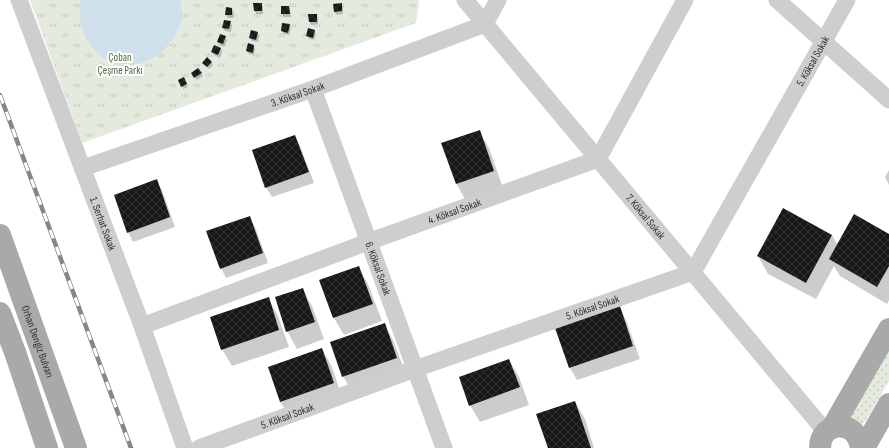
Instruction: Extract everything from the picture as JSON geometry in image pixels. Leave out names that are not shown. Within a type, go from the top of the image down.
[{"type":"main road","name":"Orhan Dengiz Bulvarı","points":[[0,235],[76,448]]},
{"type":"main road","points":[[0,313],[15,352],[47,448]]},
{"type":"main road","points":[[821,440],[889,329]]},
{"type":"main road","points":[[862,448],[889,405]]},
{"type":"main road","points":[[821,440],[839,426],[846,427],[857,435],[862,448]]},
{"type":"street","name":"1. Serhat Sokak","points":[[19,0],[142,326],[185,448]]},
{"type":"street","name":"7. Köksal Sokak","points":[[465,0],[693,272],[821,440]]},
{"type":"street","points":[[485,24],[498,0]]},
{"type":"street","points":[[598,159],[685,0]]},
{"type":"street","points":[[777,0],[889,100]]},
{"type":"street","name":"5. Köksal Sokak","points":[[199,448],[415,369],[693,272],[847,0]]},
{"type":"street","name":"3. Köksal Sokak","points":[[83,168],[312,89],[485,24]]},
{"type":"street","name":"6. Köksal Sokak","points":[[312,89],[444,448]]},
{"type":"street","name":"4. Köksal Sokak","points":[[142,326],[598,159]]},
{"type":"green space","name":"Çoban Çeşme Parkı","points":[[30,0],[419,0],[416,23],[82,143]]},
{"type":"green space","points":[[889,349],[889,381],[865,422],[858,425],[850,417]]},
{"type":"shaded area","points":[[81,0],[180,0],[182,18],[176,34],[165,49],[142,63],[123,66],[105,59],[91,46],[86,38],[80,21]]},
{"type":"building","points":[[253,3],[262,3],[262,11],[254,11]]},
{"type":"building","points":[[342,3],[342,11],[334,12],[333,4]]},
{"type":"building","points":[[281,6],[289,6],[290,14],[281,14]]},
{"type":"building","points":[[226,7],[232,8],[232,15],[225,15]]},
{"type":"building","points":[[308,14],[317,14],[317,22],[309,22]]},
{"type":"building","points":[[224,20],[231,21],[229,29],[222,28]]},
{"type":"building","points":[[282,23],[290,24],[288,33],[281,31]]},
{"type":"building","points":[[308,28],[315,30],[313,38],[306,36]]},
{"type":"building","points":[[251,30],[258,32],[256,40],[249,38]]},
{"type":"building","points":[[220,34],[226,36],[223,44],[217,42]]},
{"type":"building","points":[[248,43],[254,45],[253,53],[246,51]]},
{"type":"building","points":[[214,45],[221,48],[218,55],[211,52]]},
{"type":"building","points":[[207,57],[212,62],[207,67],[202,63]]},
{"type":"building","points":[[198,68],[202,73],[194,78],[191,73]]},
{"type":"building","points":[[184,77],[187,84],[181,87],[178,80]]},
{"type":"building","points":[[480,130],[494,171],[456,184],[441,143]]},
{"type":"building","points":[[295,135],[309,172],[265,188],[252,150]]},
{"type":"building","points":[[157,179],[170,217],[127,233],[114,195]]},
{"type":"building","points":[[783,208],[832,235],[806,283],[757,256]]},
{"type":"building","points":[[854,214],[889,234],[889,266],[877,287],[829,259]]},
{"type":"building","points":[[250,216],[263,253],[220,269],[206,231]]},
{"type":"building","points":[[359,266],[373,304],[333,318],[319,280]]},
{"type":"building","points":[[303,288],[315,322],[286,332],[275,297]]},
{"type":"building","points":[[269,297],[279,330],[221,350],[210,317]]},
{"type":"building","points":[[620,306],[633,346],[569,368],[555,328]]},
{"type":"building","points":[[385,323],[397,358],[342,377],[330,342]]},
{"type":"building","points":[[322,348],[334,383],[280,402],[268,367]]},
{"type":"building","points":[[509,359],[520,387],[469,406],[459,377]]},
{"type":"building","points":[[575,401],[591,448],[548,448],[536,414]]},
{"type":"railway","points":[[0,95],[131,448]]}]
